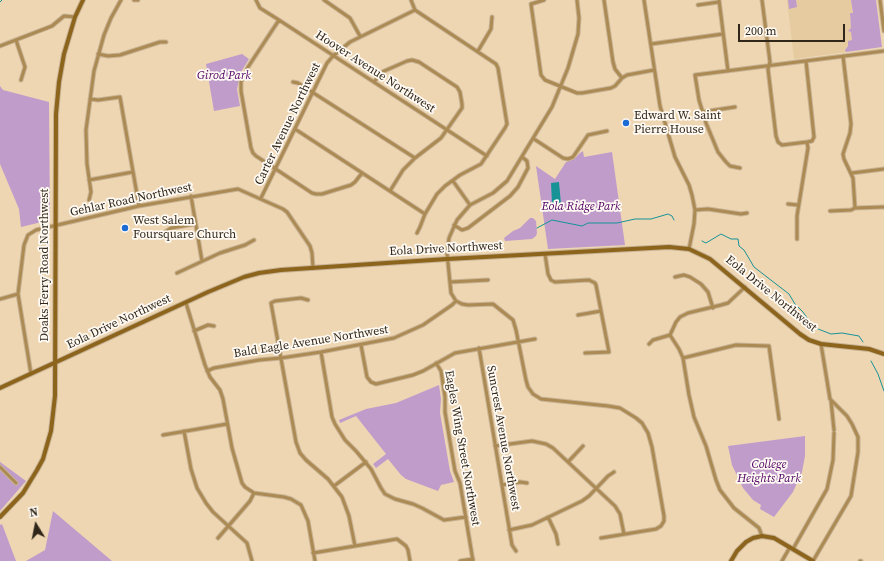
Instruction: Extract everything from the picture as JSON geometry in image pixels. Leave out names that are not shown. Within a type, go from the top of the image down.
[{"type":"main road","name":"Doaks Ferry Road Northwest","points":[[0,517],[22,493],[37,470],[51,431],[54,411],[56,126],[59,82],[65,48],[75,17],[83,0]]},
{"type":"main road","name":"Eola Drive Northwest","points":[[0,388],[233,281],[253,274],[274,270],[665,247],[689,249],[710,259],[745,286],[800,334],[809,340],[820,344],[866,348],[884,354]]},
{"type":"main road","points":[[731,561],[737,551],[746,542],[753,538],[762,536],[774,538],[813,561]]},
{"type":"street","points":[[89,200],[91,192],[86,164],[86,136],[94,71],[104,35],[121,0]]},
{"type":"street","name":"Hoover Avenue Northwest","points":[[256,0],[260,8],[487,156]]},
{"type":"street","points":[[324,0],[350,18],[360,36]]},
{"type":"street","points":[[412,0],[415,10],[494,62],[498,68],[506,120],[505,128],[481,164],[453,180],[437,194],[425,214],[417,233]]},
{"type":"street","points":[[544,0],[531,4],[541,75],[545,80],[577,93],[582,93],[611,88],[615,86],[622,78],[632,74],[654,70]]},
{"type":"street","points":[[577,0],[579,18],[578,34],[568,68],[552,107],[534,139],[503,185],[493,193],[470,205],[461,214],[454,225],[449,238],[447,259],[452,293],[456,301],[462,304],[490,304],[496,306],[512,320],[515,326],[528,387],[533,394],[541,399],[620,408],[642,423],[648,433],[654,454],[664,521],[661,526],[656,529],[601,538]]},
{"type":"street","points":[[604,0],[613,62],[615,69],[622,78]]},
{"type":"street","points":[[644,0],[654,70],[666,132],[675,157],[689,185],[695,210],[693,232],[689,249]]},
{"type":"street","points":[[762,0],[770,62],[768,69],[777,140],[780,144],[785,145],[812,141],[814,137],[806,61]]},
{"type":"street","points":[[880,0],[884,31]]},
{"type":"street","points":[[698,5],[719,1],[728,71]]},
{"type":"street","name":"Carter Avenue Northwest","points":[[261,198],[322,72],[333,56],[342,47],[360,36],[415,10]]},
{"type":"street","points":[[0,46],[52,26],[64,16],[75,17]]},
{"type":"street","points":[[478,51],[492,29],[492,17]]},
{"type":"street","points":[[279,20],[248,67],[241,82],[241,91],[251,148],[256,156],[312,193],[316,194],[322,194],[351,185],[362,173]]},
{"type":"street","points":[[651,44],[723,34]]},
{"type":"street","points":[[16,40],[25,67],[21,80]]},
{"type":"street","points":[[98,54],[108,56],[120,55],[160,42],[166,42]]},
{"type":"street","points":[[740,168],[730,166],[718,152],[702,112],[695,75],[884,51]]},
{"type":"street","points":[[843,56],[851,124],[850,133],[843,154],[844,159],[852,173],[855,208]]},
{"type":"street","points":[[374,82],[382,72],[412,60],[418,62],[457,87],[460,92],[462,104],[462,108],[441,138],[414,158],[403,170],[390,191]]},
{"type":"street","points":[[293,82],[298,83],[414,158]]},
{"type":"street","points":[[90,99],[98,100],[120,97],[139,206]]},
{"type":"street","points":[[702,112],[735,107]]},
{"type":"street","points":[[295,129],[425,214]]},
{"type":"street","points":[[534,139],[563,158],[568,159],[573,157],[588,135],[607,131]]},
{"type":"street","points":[[797,239],[798,205],[808,148],[807,142]]},
{"type":"street","points":[[454,225],[462,230],[468,228],[510,196],[518,187],[528,168],[527,161],[522,157]]},
{"type":"street","points":[[852,173],[884,169]]},
{"type":"street","points":[[89,180],[133,172]]},
{"type":"street","points":[[453,180],[470,205]]},
{"type":"street","name":"Gehlar Road Northwest","points":[[31,374],[18,294],[22,255],[26,240],[28,235],[36,230],[139,206],[238,189],[261,198],[287,212],[310,246],[313,259],[313,268]]},
{"type":"street","points":[[191,196],[202,261]]},
{"type":"street","points":[[788,204],[798,205]]},
{"type":"street","points":[[830,211],[884,207]]},
{"type":"street","points":[[695,210],[708,209],[741,214],[747,213]]},
{"type":"street","points":[[165,232],[171,228],[195,224]]},
{"type":"street","points":[[177,273],[220,253],[245,245],[254,240]]},
{"type":"street","points":[[546,254],[548,274],[554,282],[589,280],[595,283],[609,352],[585,353]]},
{"type":"street","points":[[676,277],[684,275],[701,284],[708,292],[713,308]]},
{"type":"street","points":[[450,282],[488,280]]},
{"type":"street","points":[[649,344],[653,340],[670,335],[680,317],[688,313],[713,308],[728,303],[738,295],[745,286]]},
{"type":"street","points":[[0,299],[18,294]]},
{"type":"street","points":[[308,300],[301,298],[275,301],[271,303],[297,447],[306,460],[334,486],[346,507],[354,546]]},
{"type":"street","name":"Bald Eagle Avenue Northwest","points":[[207,371],[214,368],[259,360],[321,352],[394,338],[433,319],[456,301]]},
{"type":"street","points":[[186,303],[207,371],[220,390],[223,399],[232,448],[242,483],[254,493],[284,497],[301,505],[306,515],[315,561]]},
{"type":"street","points":[[578,315],[601,311]]},
{"type":"street","points":[[194,330],[208,325],[214,326]]},
{"type":"street","points":[[670,335],[683,358],[697,427],[708,451],[716,480],[727,500],[759,528],[762,536]]},
{"type":"street","points":[[361,345],[367,377],[371,382],[376,384],[402,379],[423,371],[455,352],[535,339]]},
{"type":"street","points":[[782,561],[827,489],[833,460],[834,432],[831,401],[829,397],[820,344]]},
{"type":"street","points":[[683,358],[736,346],[769,346],[780,419]]},
{"type":"street","name":"Suncrest Avenue Northwest","points":[[478,348],[509,530],[512,545],[516,550]]},
{"type":"street","points":[[321,352],[332,417],[339,432],[345,440],[371,468],[385,494],[413,504],[444,520],[466,517]]},
{"type":"street","name":"Eagles Wing Street Northwest","points":[[436,364],[441,371],[448,434],[455,471],[460,483],[473,560]]},
{"type":"street","points":[[813,561],[851,496],[858,452],[858,437],[852,424],[847,416],[831,401]]},
{"type":"street","points":[[163,435],[227,424]]},
{"type":"street","points":[[184,431],[191,469],[197,488],[213,512],[247,543],[252,561]]},
{"type":"street","points":[[495,446],[526,441],[540,442],[552,448],[615,506],[620,514],[624,534]]},
{"type":"street","points":[[568,462],[583,446]]},
{"type":"street","points":[[334,486],[366,462]]},
{"type":"street","points":[[0,467],[16,483]]},
{"type":"street","points":[[509,530],[532,525],[582,501],[614,472]]},
{"type":"street","points":[[502,485],[520,482],[527,483]]},
{"type":"street","points":[[218,538],[250,501],[254,493]]},
{"type":"street","points":[[548,517],[556,534],[558,544]]},
{"type":"street","points":[[314,553],[392,539],[401,541],[406,546],[410,561]]},
{"type":"street","points":[[460,561],[473,560]]},
{"type":"shaded area","points":[[787,0],[851,0],[853,13],[850,14],[852,41],[849,41],[845,50],[846,52],[794,59]]},
{"type":"green space","points":[[788,0],[796,0],[797,7],[789,9]]},
{"type":"green space","points":[[851,0],[876,0],[882,47],[846,52],[845,50],[848,46],[848,41],[852,40],[851,32],[848,31],[851,28],[850,13],[853,13]]},
{"type":"green space","name":"Girod Park","points":[[242,54],[249,59],[241,72],[237,89],[240,106],[214,111],[206,64]]},
{"type":"green space","points":[[0,86],[3,90],[49,102],[50,220],[21,227],[19,209],[0,164]]},
{"type":"green space","name":"Eola Ridge Park","points":[[583,151],[584,157],[612,152],[625,245],[548,249],[536,166],[555,179],[566,162],[574,159]]},
{"type":"green space","points":[[530,218],[533,218],[536,221],[536,236],[532,239],[505,241],[504,238],[520,228]]},
{"type":"green space","points":[[439,385],[441,399],[440,413],[450,471],[454,482],[441,485],[438,491],[406,479],[388,459],[376,468],[373,464],[386,454],[356,416],[340,423],[339,420],[366,409],[396,403]]},
{"type":"green space","name":"College Heights Park","points":[[805,436],[805,456],[802,472],[793,492],[774,517],[760,509],[761,505],[753,500],[743,488],[732,465],[728,446]]},
{"type":"green space","points":[[0,462],[26,481],[0,511]]},
{"type":"green space","points":[[53,511],[112,561],[26,561],[45,550]]},
{"type":"green space","points":[[2,524],[16,561],[0,561],[0,525]]},
{"type":"water","points":[[559,182],[561,204],[552,204],[551,183]]},
{"type":"waterway","points":[[537,228],[552,220],[582,226],[588,223],[617,223],[635,219],[651,219],[668,214],[672,216],[674,220]]},
{"type":"waterway","points":[[702,241],[706,243],[721,234],[731,239],[738,239],[739,246],[744,250],[754,267],[789,294],[813,327],[831,334],[842,333],[859,336],[863,342]]},
{"type":"waterway","points":[[871,361],[878,374],[884,391]]},
{"type":"place","name":"Edward W. Saint Pierre House","points":[[626,123]]},
{"type":"place","name":"West Salem Foursquare Church","points":[[125,228]]}]
